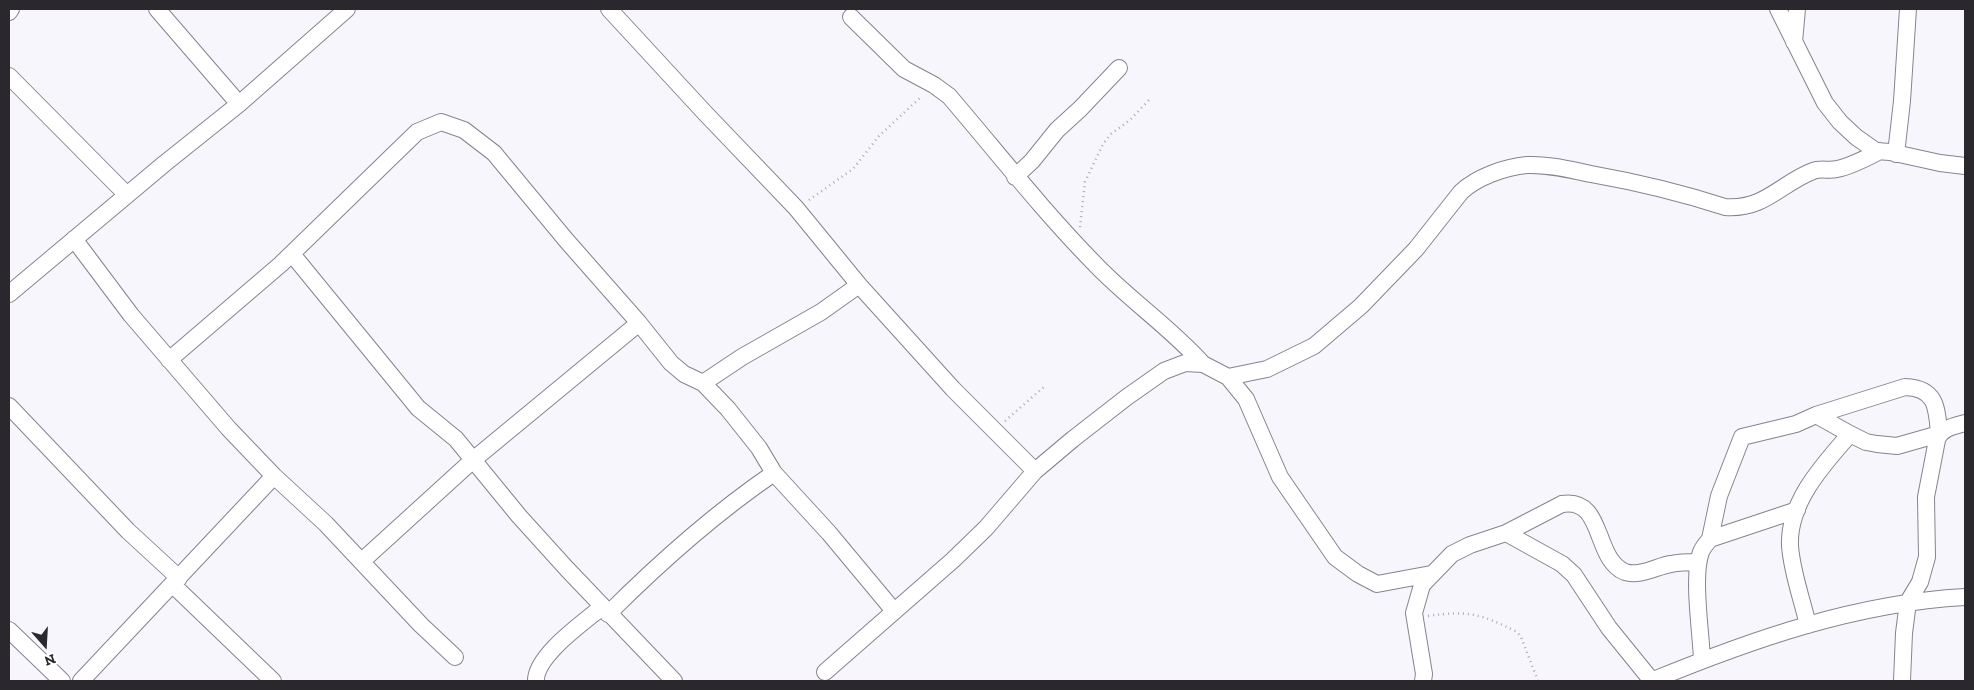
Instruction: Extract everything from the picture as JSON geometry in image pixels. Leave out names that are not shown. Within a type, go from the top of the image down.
[{"type":"street","points":[[157,9],[239,104]]},
{"type":"street","points":[[609,9],[796,208],[859,285],[953,389],[1035,471]]},
{"type":"street","points":[[1778,9],[1825,103],[1840,122],[1856,137],[1867,146],[1888,152],[1965,166]]},
{"type":"street","points":[[1794,42],[1797,9]]},
{"type":"street","points":[[1888,152],[1902,101],[1908,9]]},
{"type":"street","points":[[9,294],[239,104],[343,11]]},
{"type":"street","points":[[851,17],[904,69],[934,85],[949,96],[1015,177],[1081,249],[1120,288],[1176,335],[1203,364],[1228,377],[1246,399],[1280,477],[1334,557],[1358,574],[1377,584],[1431,574]]},
{"type":"street","points":[[1015,177],[1032,161],[1056,130],[1080,109],[1119,68]]},
{"type":"street","points":[[9,76],[127,195]]},
{"type":"street","points":[[169,360],[292,254],[417,132],[441,122],[464,130],[494,153],[566,240],[639,323],[670,363],[684,374],[703,383],[728,409],[759,448],[774,473],[829,533],[894,612]]},
{"type":"street","points":[[1228,377],[1267,369],[1314,346],[1361,306],[1416,249],[1464,188],[1482,178],[1507,169],[1527,165],[1556,167],[1612,178],[1725,207],[1738,208],[1759,202],[1815,170],[1835,170],[1888,152]]},
{"type":"street","points":[[74,239],[131,315],[229,429],[274,476],[326,524],[421,625],[455,657]]},
{"type":"street","points":[[292,254],[418,408],[456,439],[520,516],[605,611],[674,681]]},
{"type":"street","points":[[703,383],[742,356],[821,312],[859,285]]},
{"type":"street","points":[[362,561],[473,460],[639,323]]},
{"type":"street","points":[[825,672],[953,560],[986,528],[1035,471],[1072,439],[1164,371],[1185,363],[1203,364]]},
{"type":"street","points":[[1702,660],[1698,562],[1702,549],[1710,539],[1719,496],[1736,454],[1739,440],[1745,436],[1796,424],[1816,414],[1905,388],[1917,388],[1927,392],[1934,403],[1938,416],[1939,434],[1926,497],[1927,557],[1920,582],[1908,602],[1904,633],[1902,681]]},
{"type":"street","points":[[9,406],[273,681]]},
{"type":"street","points":[[1816,414],[1866,442],[1897,446],[1939,434],[1948,428],[1965,423]]},
{"type":"street","points":[[1808,625],[1795,578],[1790,547],[1791,526],[1797,510],[1825,462],[1850,434]]},
{"type":"street","points":[[536,681],[545,658],[563,639],[605,611],[748,490],[774,473]]},
{"type":"street","points":[[81,681],[274,476]]},
{"type":"street","points":[[1423,681],[1424,674],[1414,618],[1422,585],[1452,554],[1470,545],[1506,533],[1562,504],[1572,502],[1582,505],[1589,513],[1614,564],[1625,572],[1636,573],[1671,564],[1698,562]]},
{"type":"street","points":[[1710,539],[1797,510]]},
{"type":"street","points":[[1506,533],[1562,564],[1574,575],[1609,628],[1651,681],[1754,641],[1842,615],[1908,602],[1965,597]]},
{"type":"street","points":[[9,630],[62,681]]},
{"type":"street","points":[[1672,672],[1691,681]]},
{"type":"path","points":[[796,208],[853,169],[879,136],[908,107],[934,85]]},
{"type":"path","points":[[1081,249],[1080,222],[1085,182],[1103,144],[1149,100]]},
{"type":"path","points":[[994,430],[1045,386]]},
{"type":"path","points":[[1414,618],[1465,612],[1478,614],[1517,632],[1521,637],[1538,681]]}]
